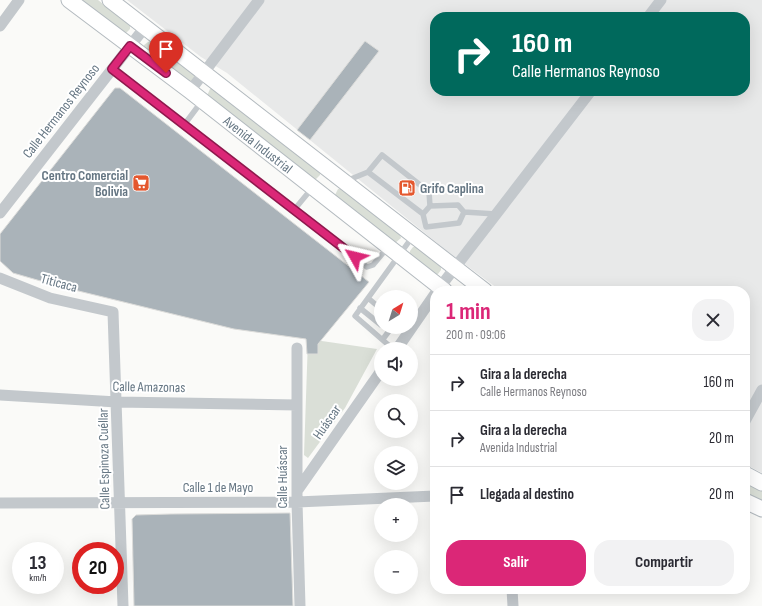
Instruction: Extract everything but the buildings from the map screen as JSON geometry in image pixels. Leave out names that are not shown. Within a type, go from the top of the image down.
[{"type":"main road","name":"Avenida Industrial","points":[[68,0],[203,101],[393,250],[433,286]]},
{"type":"main road","name":"Avenida Industrial","points":[[110,0],[478,286]]},
{"type":"main road","points":[[317,191],[340,178]]},
{"type":"main road","points":[[750,477],[762,483]]},
{"type":"main road","points":[[750,503],[762,509]]},
{"type":"street","points":[[0,26],[19,0]]},
{"type":"street","points":[[190,91],[259,0]]},
{"type":"street","points":[[652,12],[661,0]]},
{"type":"street","name":"Calle Hermanos Reynoso","points":[[0,213],[145,27]]},
{"type":"street","points":[[442,286],[454,268],[587,96]]},
{"type":"street","name":"Titicaca","points":[[0,278],[50,298],[113,312]]},
{"type":"street","points":[[418,318],[430,302]]},
{"type":"street","name":"Calle Espinoza Cuéllar","points":[[113,312],[123,606]]},
{"type":"street","name":"Calle Huáscar","points":[[297,348],[297,502],[300,606]]},
{"type":"street","name":"Huáscar","points":[[297,490],[374,381]]},
{"type":"street","points":[[750,412],[762,390]]},
{"type":"street","name":"Calle Amazonas","points":[[0,395],[117,402],[297,405]]},
{"type":"street","name":"Calle 1 de Mayo","points":[[0,503],[297,502],[430,496]]},
{"type":"street","points":[[512,594],[513,606]]},
{"type":"lane","points":[[112,69],[367,267],[373,265],[413,235]]},
{"type":"lane","points":[[184,125],[203,101]]},
{"type":"lane","points":[[340,178],[368,172],[382,155],[429,192],[430,206],[423,214]]},
{"type":"lane","points":[[368,172],[423,214],[426,227],[459,223],[464,212]]},
{"type":"lane","points":[[294,210],[317,191]]},
{"type":"lane","points":[[430,206],[458,205],[464,212],[496,214]]},
{"type":"lane","points":[[386,342],[355,316],[368,298],[393,250]]},
{"type":"lane","points":[[368,298],[374,303]]},
{"type":"lane","points":[[360,308],[374,319]]},
{"type":"lane","points":[[383,339],[386,334]]},
{"type":"shaded area","points":[[78,0],[98,0],[130,25],[130,29],[124,35]]},
{"type":"shaded area","points":[[127,0],[762,0],[762,473],[750,467],[750,286],[494,286],[447,251],[227,73],[201,57]]},
{"type":"shaded area","points":[[152,41],[195,74],[195,78],[188,84],[144,50],[144,45]]},
{"type":"shaded area","points":[[210,89],[215,89],[320,171],[320,175],[314,181],[206,98]]},
{"type":"shaded area","points":[[343,188],[400,234],[401,238],[394,244],[334,197],[338,189]]},
{"type":"shaded area","points":[[413,247],[418,247],[441,266],[441,270],[438,274],[434,275],[410,256],[410,251]]},
{"type":"shaded area","points":[[308,339],[374,349],[374,355],[345,408],[308,458],[304,455]]},
{"type":"shaded area","points":[[750,485],[762,491],[762,502],[750,496]]},
{"type":"place","name":"Centro Comercial Bolivia","points":[[141,183]]},
{"type":"place","name":"Grifo Caplina","points":[[407,188]]},
{"type":"route","points":[[166,73],[130,46],[112,69],[355,257]]}]
